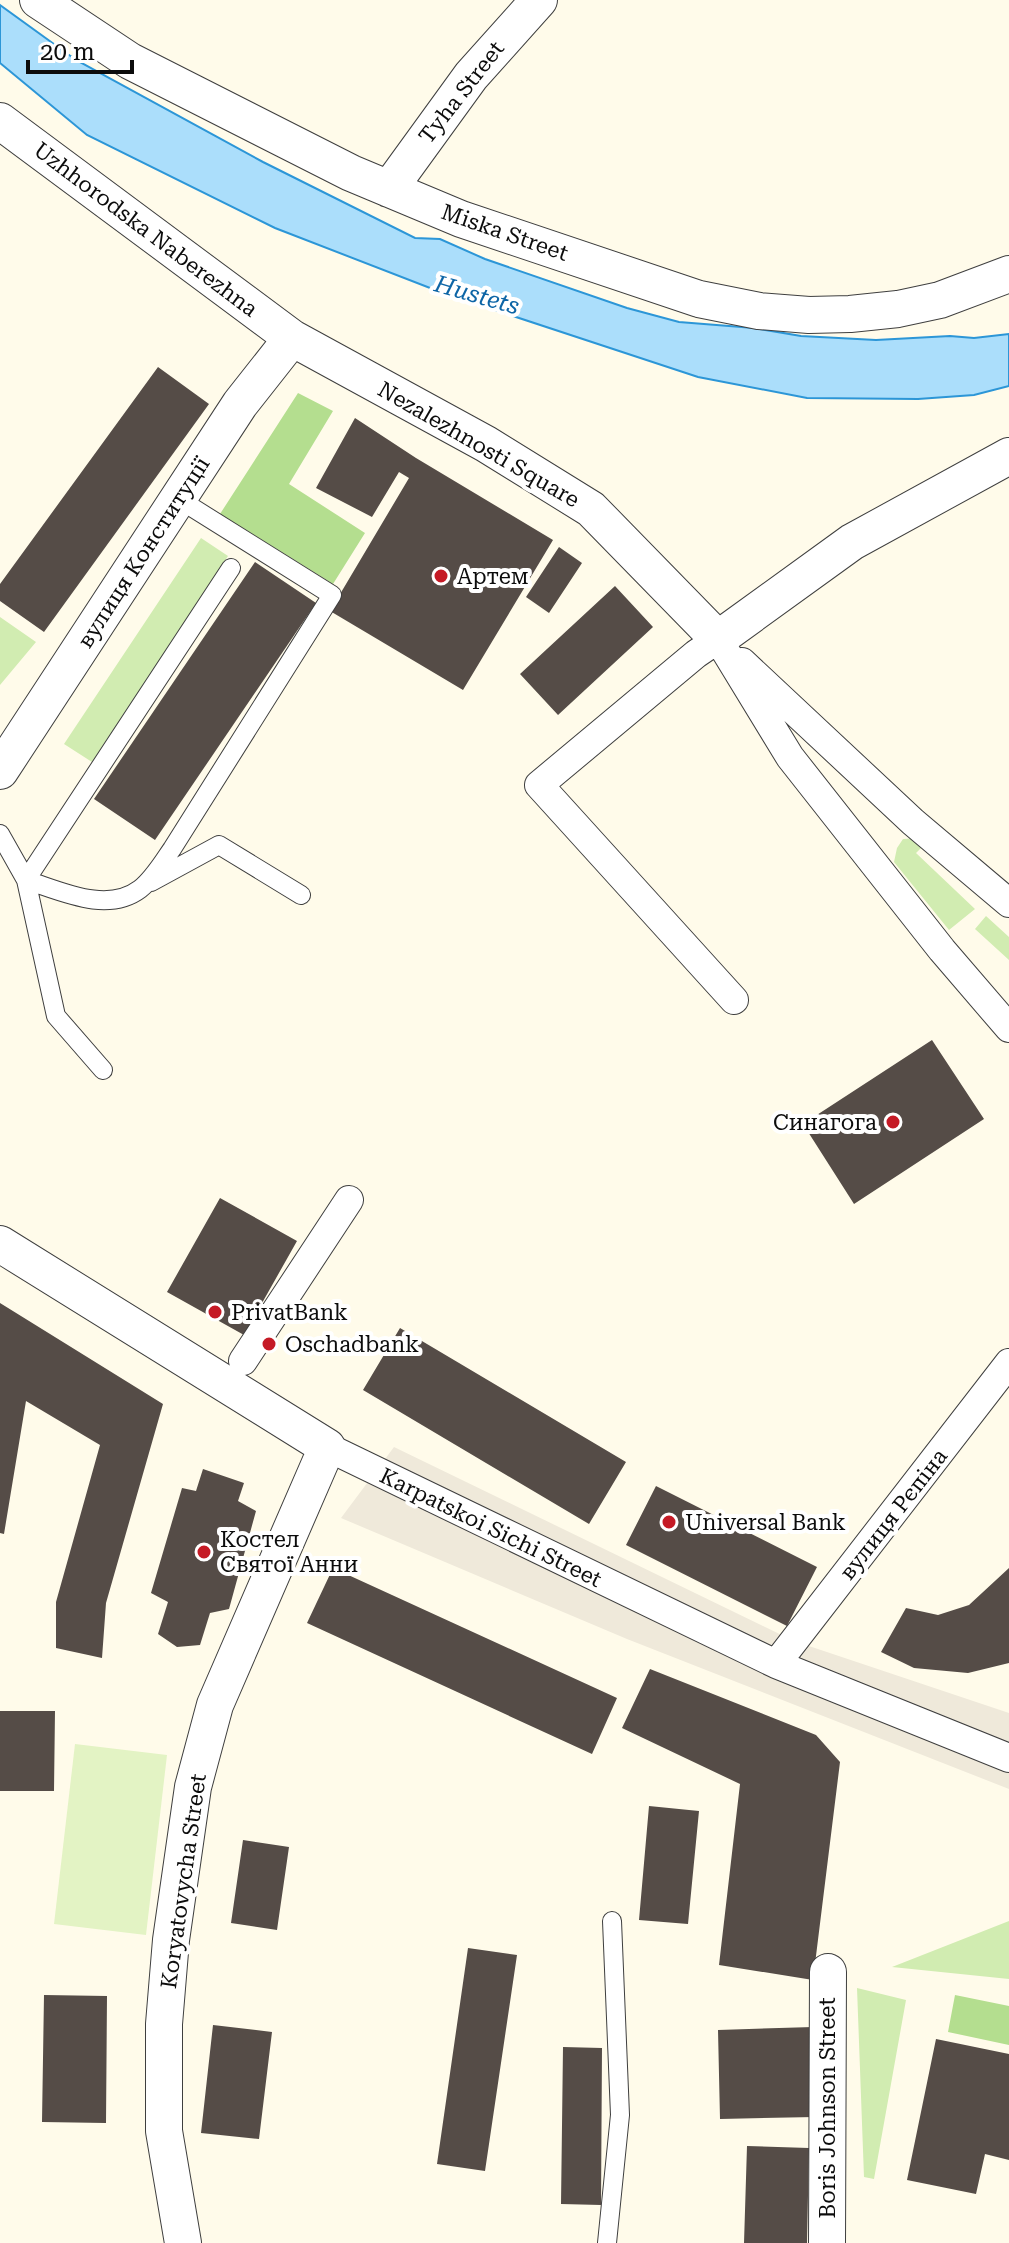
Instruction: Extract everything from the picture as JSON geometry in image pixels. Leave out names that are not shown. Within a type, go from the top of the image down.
[{"type":"street","name":"Miska Street","points":[[38,0],[130,61],[299,149],[461,219],[684,294],[759,311],[809,315],[898,309],[940,300],[1009,274]]},
{"type":"street","name":"Tyha Street","points":[[389,189],[471,76],[539,0]]},
{"type":"street","name":"Uzhhorodska Naberezhna","points":[[0,121],[292,338]]},
{"type":"street","name":"вулиця Конституції","points":[[0,771],[240,404],[292,338]]},
{"type":"street","name":"Nezalezhnosti Square","points":[[292,338],[486,444],[591,509],[718,639],[913,822],[1009,903]]},
{"type":"street","points":[[734,1000],[539,785],[696,654],[852,542],[1009,456]]},
{"type":"street","name":"Nezalezhnosti Square","points":[[718,639],[790,757],[942,950],[1009,1028]]},
{"type":"street","points":[[243,1361],[349,1200]]},
{"type":"street","name":"Karpatskoi Sichi Street","points":[[0,1244],[327,1447],[776,1664],[1009,1758]]},
{"type":"street","name":"вулиця Рєпіна","points":[[776,1664],[1009,1363]]},
{"type":"street","name":"Koryatovycha Street","points":[[183,2243],[164,2131],[164,2024],[171,1940],[193,1787],[215,1705],[327,1447]]},
{"type":"street","name":"Boris Johnson Street","points":[[827,2243],[828,1972]]},
{"type":"lane","points":[[143,887],[172,849],[332,595],[177,498]]},
{"type":"lane","points":[[26,880],[231,568]]},
{"type":"lane","points":[[0,834],[26,880],[56,1016],[103,1070]]},
{"type":"lane","points":[[26,880],[92,900],[124,899],[219,845],[301,895]]},
{"type":"lane","points":[[607,2243],[620,2115],[612,1921]]},
{"type":"green space","points":[[298,393],[333,411],[289,484],[365,533],[333,584],[220,514]]},
{"type":"green space","points":[[201,538],[228,556],[92,762],[64,744]]},
{"type":"green space","points":[[0,617],[36,642],[0,685]]},
{"type":"green space","points":[[919,838],[926,843],[916,853],[975,909],[949,930],[894,862],[903,839]]},
{"type":"green space","points":[[986,916],[1009,937],[1009,960],[975,929]]},
{"type":"green space","points":[[75,1744],[167,1755],[146,1935],[54,1924]]},
{"type":"green space","points":[[1009,1921],[1009,1979],[892,1967]]},
{"type":"green space","points":[[857,1988],[906,2000],[874,2179],[864,2177]]},
{"type":"green space","points":[[955,1995],[1009,2006],[1009,2045],[948,2032]]},
{"type":"shaded area","points":[[394,1447],[794,1641],[1009,1713],[1009,1789],[627,1639],[341,1518]]},
{"type":"water","name":"Hustets","points":[[0,5],[76,60],[263,162],[415,238],[440,239],[485,259],[627,308],[679,322],[754,328],[801,336],[876,340],[950,336],[974,338],[1009,334],[1009,386],[974,395],[918,399],[807,398],[698,377],[443,293],[275,228],[87,135],[0,63]]},
{"type":"building","points":[[158,367],[209,404],[44,632],[0,601],[0,584]]},
{"type":"building","name":"Артем","points":[[355,418],[553,540],[463,690],[330,611],[409,478],[399,472],[372,517],[316,488]]},
{"type":"building","points":[[559,547],[582,563],[549,613],[526,597]]},
{"type":"building","points":[[255,562],[316,603],[155,840],[94,799]]},
{"type":"building","points":[[615,586],[653,627],[558,715],[520,674]]},
{"type":"building","name":"Синагога","points":[[932,1040],[984,1119],[854,1204],[803,1124]]},
{"type":"building","points":[[220,1198],[297,1241],[244,1335],[167,1292]]},
{"type":"building","points":[[0,1303],[163,1404],[106,1603],[102,1658],[56,1648],[56,1602],[100,1445],[26,1401],[4,1534],[0,1533]]},
{"type":"building","points":[[400,1328],[626,1462],[589,1524],[363,1390]]},
{"type":"building","name":"Костел Святої Анни","points":[[203,1469],[244,1483],[238,1501],[256,1511],[229,1609],[210,1613],[200,1645],[177,1647],[158,1634],[168,1602],[151,1593],[182,1488],[196,1491]]},
{"type":"building","points":[[656,1486],[817,1567],[787,1626],[626,1545]]},
{"type":"building","points":[[333,1568],[617,1698],[592,1754],[307,1623]]},
{"type":"building","points":[[1009,1568],[1009,1663],[968,1673],[914,1668],[881,1652],[906,1608],[938,1615],[969,1605]]},
{"type":"building","points":[[650,1669],[816,1735],[840,1762],[813,1980],[719,1965],[740,1784],[622,1728]]},
{"type":"building","points":[[0,1711],[55,1711],[54,1791],[0,1791]]},
{"type":"building","points":[[649,1806],[699,1811],[688,1924],[639,1920]]},
{"type":"building","points":[[243,1840],[289,1847],[277,1930],[231,1923]]},
{"type":"building","points":[[468,1948],[517,1955],[485,2171],[437,2164]]},
{"type":"building","points":[[44,1995],[107,1996],[106,2123],[42,2122]]},
{"type":"building","points":[[213,2025],[272,2032],[259,2139],[201,2133]]},
{"type":"building","points":[[813,2027],[815,2117],[720,2119],[718,2030]]},
{"type":"building","points":[[936,2039],[1009,2054],[1009,2160],[985,2154],[976,2194],[907,2180]]},
{"type":"building","points":[[563,2047],[602,2048],[601,2205],[561,2204]]},
{"type":"building","points":[[747,2146],[809,2148],[807,2243],[744,2243]]},
{"type":"place","name":"Артем","points":[[441,576]]},
{"type":"place","name":"Синагога","points":[[893,1122]]},
{"type":"place","name":"PrivatBank","points":[[215,1312]]},
{"type":"place","name":"Oschadbank","points":[[269,1344]]},
{"type":"place","name":"Universal Bank","points":[[669,1522]]},
{"type":"place","name":"Костел Святої Анни","points":[[204,1552]]}]
